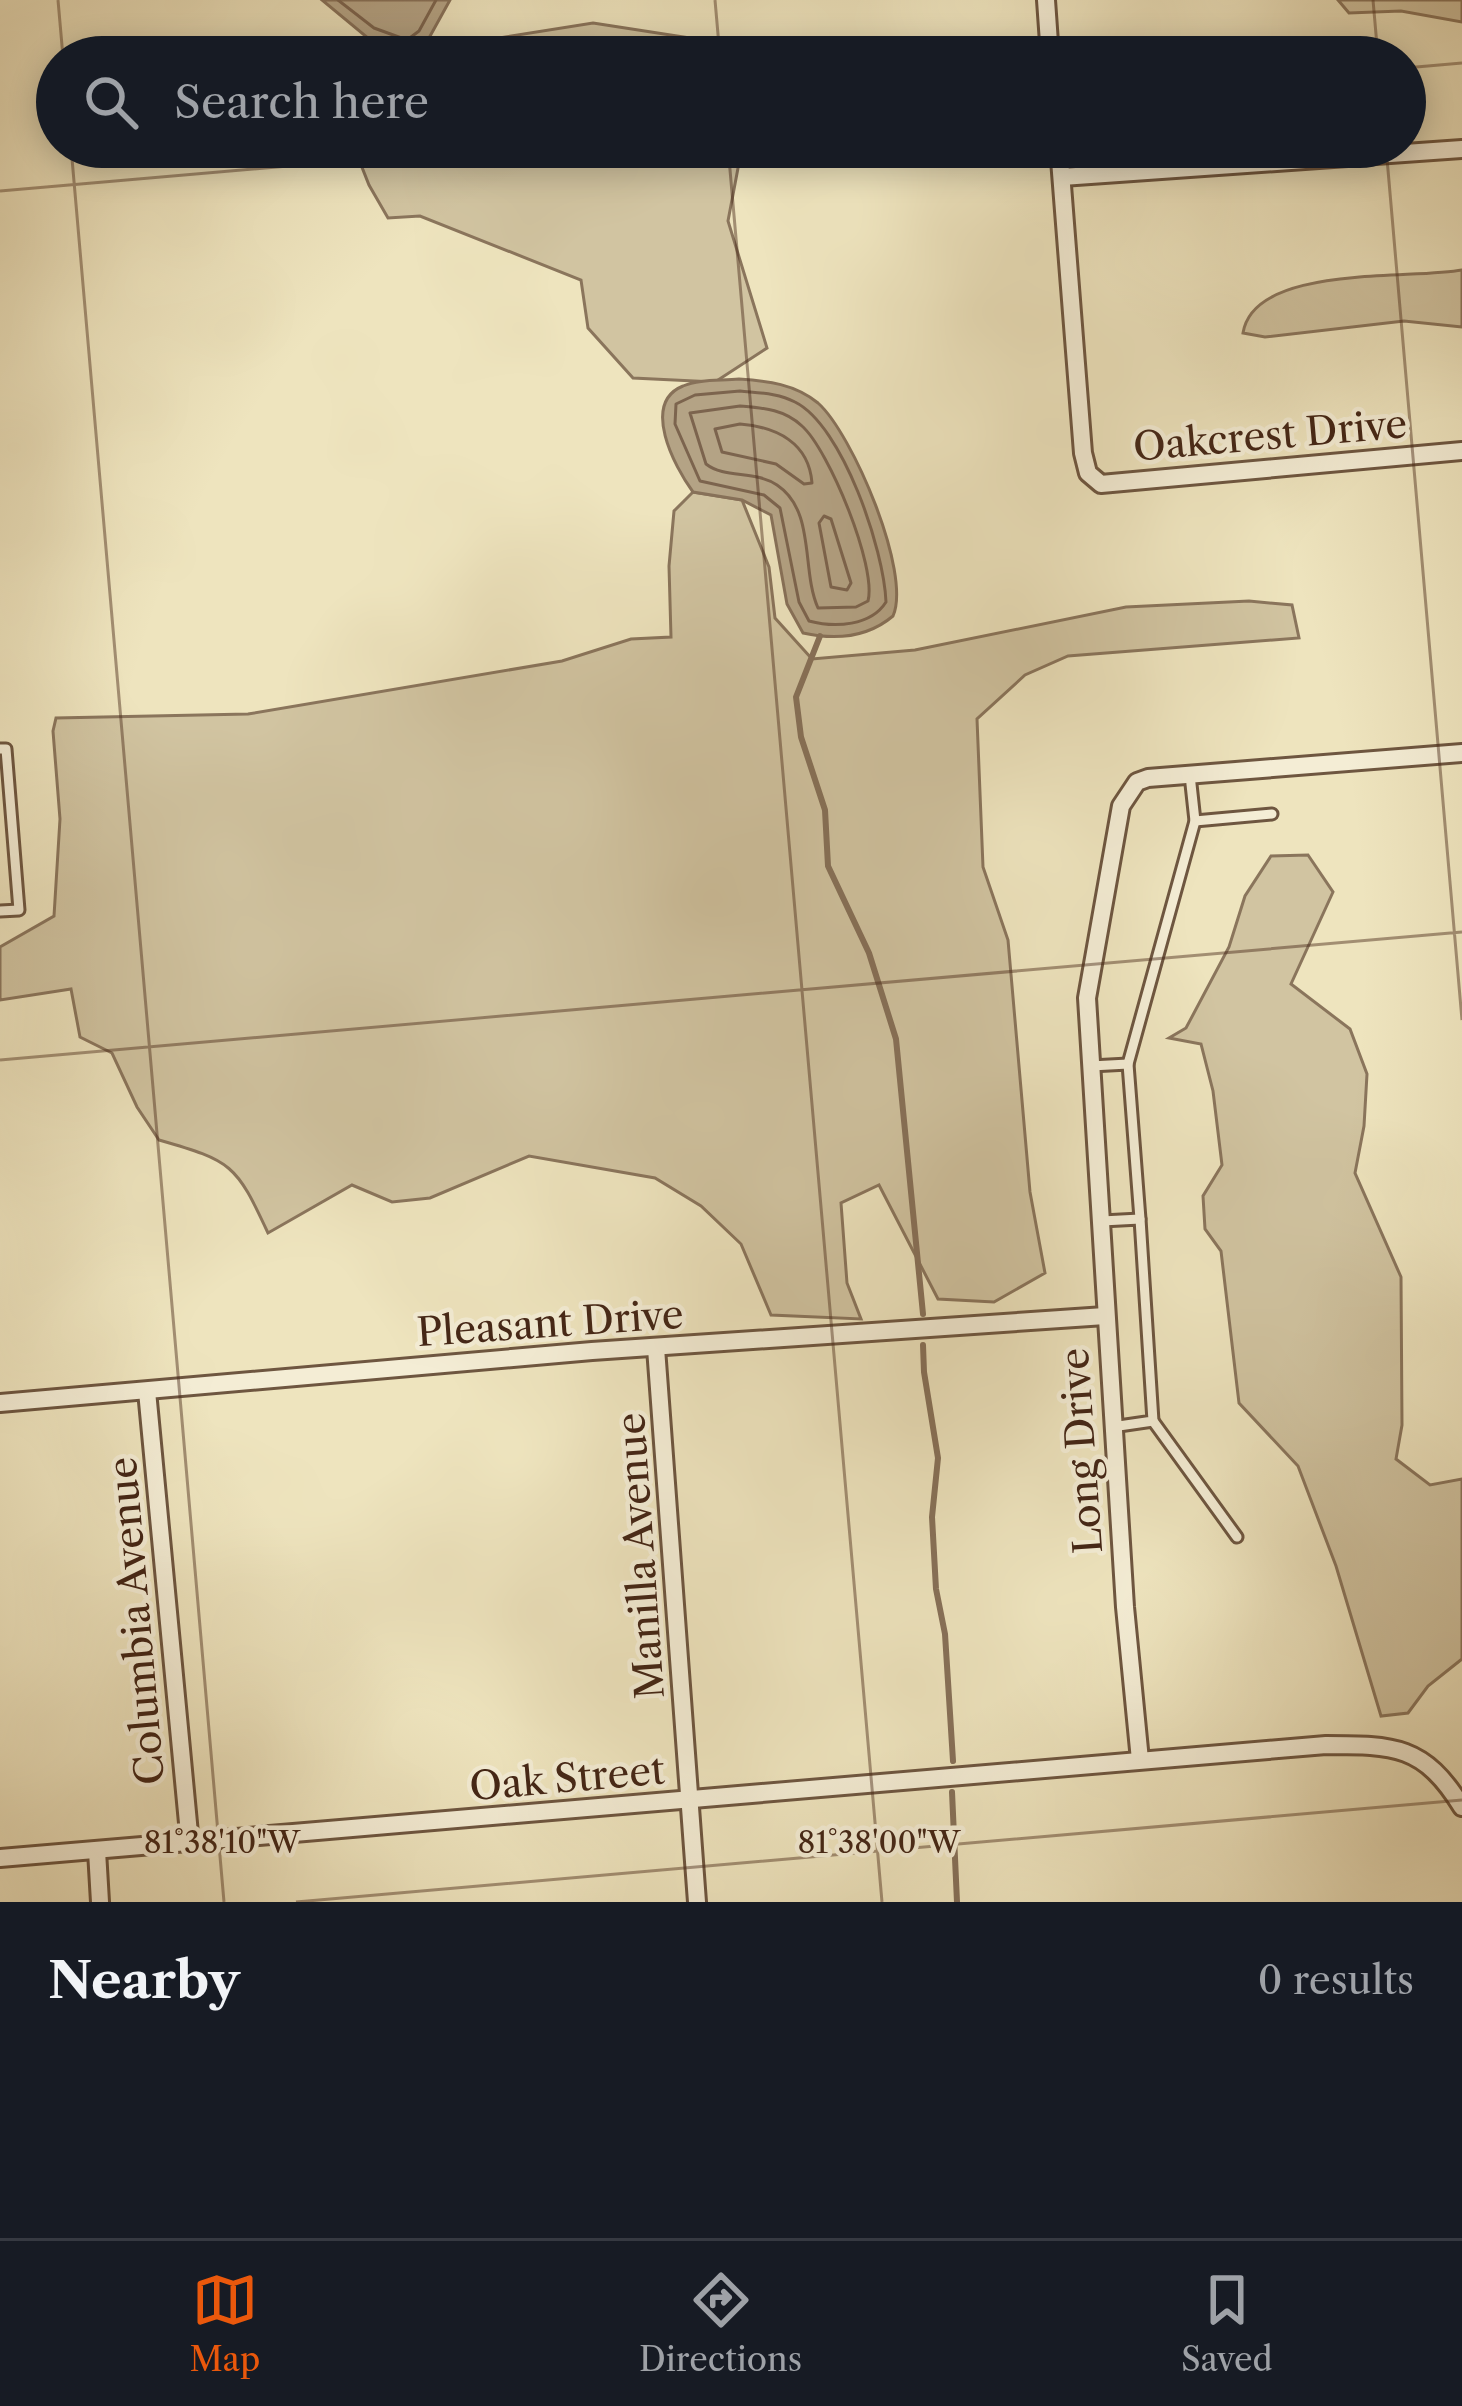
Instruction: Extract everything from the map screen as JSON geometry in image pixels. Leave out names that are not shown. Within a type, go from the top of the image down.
[{"type":"street","points":[[1046,0],[1049,36]]},
{"type":"street","points":[[1426,152],[1462,149]]},
{"type":"street","points":[[1061,168],[1062,177],[1191,168]]},
{"type":"street","name":"Oakcrest Drive","points":[[1062,177],[1088,473],[1101,484],[1462,452]]},
{"type":"street","points":[[1190,775],[1462,753]]},
{"type":"street","name":"Long Drive","points":[[1140,1760],[1112,1427],[1087,998],[1121,806],[1137,782],[1190,775]]},
{"type":"street","name":"Pleasant Drive","points":[[0,1403],[1105,1316]]},
{"type":"street","name":"Manilla Avenue","points":[[656,1348],[697,1902]]},
{"type":"street","name":"Columbia Avenue","points":[[147,1391],[190,1844]]},
{"type":"street","points":[[1140,1760],[1326,1745],[1401,1749],[1429,1762],[1462,1807]]},
{"type":"street","name":"Oak Street","points":[[0,1858],[1140,1760]]},
{"type":"street","points":[[97,1851],[100,1902]]},
{"type":"lane","points":[[0,749],[6,749],[19,910],[0,911]]},
{"type":"lane","points":[[1190,775],[1195,820],[1128,1064],[1153,1421],[1238,1537]]},
{"type":"lane","points":[[1195,820],[1272,814]]},
{"type":"lane","points":[[1090,1066],[1128,1064]]},
{"type":"lane","points":[[1100,1221],[1140,1219]]},
{"type":"lane","points":[[1112,1427],[1153,1421]]},
{"type":"shaded area","points":[[1338,0],[1462,0],[1462,22],[1401,11],[1349,13]]},
{"type":"shaded area","points":[[593,23],[677,36],[511,36]]},
{"type":"shaded area","points":[[362,168],[738,168],[728,221],[767,348],[715,382],[633,378],[588,328],[581,280],[420,216],[388,218]]},
{"type":"shaded area","points":[[1462,270],[1462,327],[1404,321],[1265,337],[1243,333],[1253,311],[1275,295],[1303,285]]},
{"type":"shaded area","points":[[693,492],[742,500],[769,567],[775,618],[812,659],[915,650],[1126,607],[1249,601],[1292,605],[1299,638],[1068,656],[1025,675],[977,719],[983,867],[1008,940],[1030,1192],[1045,1273],[994,1302],[938,1299],[879,1185],[841,1203],[847,1283],[861,1319],[771,1315],[741,1244],[701,1206],[655,1178],[529,1156],[430,1198],[392,1202],[352,1185],[268,1233],[248,1192],[229,1168],[159,1140],[137,1107],[112,1053],[80,1037],[71,989],[0,1000],[0,947],[54,916],[60,819],[56,718],[248,714],[562,661],[631,639],[671,637],[669,566],[674,511]]},
{"type":"shaded area","points":[[1308,855],[1333,892],[1291,984],[1350,1029],[1367,1074],[1355,1173],[1401,1277],[1402,1425],[1396,1459],[1430,1485],[1462,1479],[1462,1659],[1428,1686],[1408,1713],[1381,1716],[1336,1566],[1298,1466],[1239,1403],[1221,1251],[1205,1229],[1203,1196],[1222,1165],[1213,1091],[1201,1044],[1169,1038],[1186,1028],[1229,947],[1245,896],[1271,856]]},
{"type":"water","points":[[322,0],[450,0],[430,36],[365,36]]},
{"type":"water","points":[[739,379],[781,385],[809,397],[832,419],[847,443],[875,505],[894,569],[893,616],[883,623],[850,635],[803,633],[787,604],[771,515],[742,500],[693,492],[685,481],[665,436],[664,406],[683,386]]},
{"type":"waterway","points":[[820,636],[796,697],[801,737],[825,810],[828,866],[869,953],[896,1039],[923,1314]]},
{"type":"waterway","points":[[923,1345],[938,1458],[932,1517],[953,1761]]},
{"type":"waterway","points":[[952,1792],[957,1902]]}]
